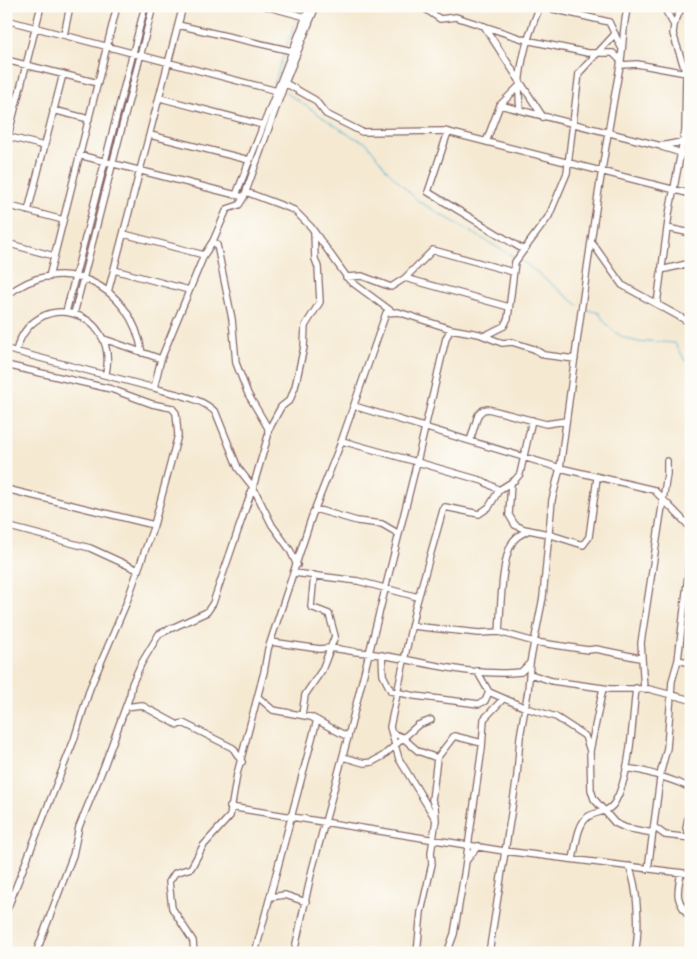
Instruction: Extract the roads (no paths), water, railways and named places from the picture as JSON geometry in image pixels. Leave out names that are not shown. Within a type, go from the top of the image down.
[{"type":"street","points":[[42,6],[7,136],[44,146]]},
{"type":"street","points":[[64,35],[70,6]]},
{"type":"street","points":[[49,277],[117,6]]},
{"type":"street","points":[[66,312],[145,6]]},
{"type":"street","points":[[74,314],[153,6]]},
{"type":"street","points":[[108,292],[183,6]]},
{"type":"street","points":[[265,6],[306,17]]},
{"type":"street","points":[[236,195],[310,6]]},
{"type":"street","points":[[154,388],[161,359],[204,255],[213,241],[228,209],[239,204],[245,194],[285,83],[316,6]]},
{"type":"street","points":[[421,6],[440,19],[456,17],[526,40],[598,53],[613,53],[621,63],[637,64],[688,75]]},
{"type":"street","points":[[520,110],[518,87],[526,40],[540,6],[609,22],[622,49]]},
{"type":"street","points":[[489,953],[526,708],[530,663],[536,642],[543,597],[548,534],[555,483],[560,468],[601,172],[621,63],[628,6]]},
{"type":"street","points":[[657,304],[667,228],[685,131],[688,75],[676,49],[674,26],[663,6]]},
{"type":"street","points":[[674,26],[682,6]]},
{"type":"street","points":[[6,20],[276,91]]},
{"type":"street","points":[[178,25],[292,52]]},
{"type":"street","points":[[484,26],[543,117]]},
{"type":"street","points":[[484,336],[504,326],[508,318],[515,262],[549,216],[569,163],[579,73],[616,34]]},
{"type":"street","points":[[6,60],[98,83]]},
{"type":"street","points":[[28,210],[62,74]]},
{"type":"street","points":[[285,83],[315,100],[326,114],[362,132],[448,132],[691,194]]},
{"type":"street","points":[[486,142],[500,105],[518,87]]},
{"type":"street","points":[[6,98],[17,101]]},
{"type":"street","points":[[160,98],[263,125]]},
{"type":"street","points":[[500,105],[607,134],[661,146],[680,154],[691,156]]},
{"type":"street","points":[[53,110],[88,119]]},
{"type":"street","points":[[448,132],[428,192],[524,250]]},
{"type":"street","points":[[150,136],[250,160]]},
{"type":"street","points":[[661,146],[691,140]]},
{"type":"street","points":[[80,155],[236,195],[245,194],[294,210],[314,232],[346,277],[371,298],[391,311],[418,317],[451,329],[484,336],[502,343],[512,342],[534,349],[544,355],[575,358]]},
{"type":"street","points":[[6,205],[63,220]]},
{"type":"street","points":[[667,228],[691,233]]},
{"type":"street","points":[[36,953],[73,855],[79,827],[126,707],[135,677],[159,634],[207,612],[213,603],[253,487],[268,431],[275,415],[290,400],[292,394],[304,347],[305,326],[320,302],[314,232]]},
{"type":"street","points":[[124,234],[204,255]]},
{"type":"street","points":[[213,241],[217,245],[232,318],[236,364],[248,394],[265,422],[268,431]]},
{"type":"street","points":[[6,244],[54,256]]},
{"type":"street","points":[[592,244],[622,285],[691,323]]},
{"type":"street","points":[[346,277],[362,276],[391,287],[405,278],[433,250],[513,272]]},
{"type":"street","points":[[661,270],[691,262]]},
{"type":"street","points":[[114,270],[189,290]]},
{"type":"street","points":[[6,296],[28,282],[49,277],[83,279],[108,292],[125,307],[134,321],[140,336],[142,353]]},
{"type":"street","points":[[405,278],[509,308]]},
{"type":"street","points":[[194,953],[193,941],[172,908],[169,882],[175,874],[191,868],[203,846],[230,816],[230,807],[271,642],[315,509],[342,441],[374,342],[386,313],[391,311]]},
{"type":"street","points":[[16,351],[19,340],[33,321],[54,312],[66,312],[74,314],[92,324],[104,339],[108,363],[106,373]]},
{"type":"street","points":[[294,953],[324,822],[343,757],[418,462],[446,338],[451,329]]},
{"type":"street","points":[[104,339],[161,359]]},
{"type":"street","points":[[6,349],[106,373],[212,408],[216,413],[238,468],[253,487],[272,525],[290,550],[297,565]]},
{"type":"street","points":[[6,365],[111,389],[152,404],[172,408],[176,413],[178,435],[154,524],[138,570],[90,688],[74,740],[6,912]]},
{"type":"street","points":[[354,406],[424,429],[470,440],[560,468],[654,490],[690,527],[688,586],[678,660],[672,682],[667,748],[660,776],[648,868]]},
{"type":"street","points":[[470,440],[478,415],[483,410],[546,424],[566,421]]},
{"type":"street","points":[[436,820],[399,759],[390,728],[396,692],[418,598],[443,510],[448,508],[478,514],[488,507],[499,490],[511,484],[520,474],[532,420]]},
{"type":"street","points":[[342,441],[483,481],[499,490]]},
{"type":"street","points":[[644,689],[640,658],[641,643],[667,474],[667,461]]},
{"type":"street","points":[[511,484],[511,520],[515,525],[548,534],[579,546],[587,542],[597,478]]},
{"type":"street","points":[[6,489],[154,524]]},
{"type":"street","points":[[315,509],[357,521],[382,524],[399,534]]},
{"type":"street","points":[[6,526],[90,548],[138,570]]},
{"type":"street","points":[[499,632],[502,588],[510,546],[516,538],[529,530]]},
{"type":"street","points":[[294,573],[385,587],[418,598]]},
{"type":"street","points":[[302,715],[305,695],[322,670],[335,636],[329,614],[312,607],[314,575]]},
{"type":"street","points":[[412,626],[479,633],[499,632],[536,642],[588,650],[596,649],[640,658]]},
{"type":"street","points":[[271,642],[369,653],[477,671],[521,672],[530,663]]},
{"type":"street","points":[[382,655],[384,682],[391,691],[479,704],[485,701],[489,692]]},
{"type":"street","points":[[678,660],[691,663]]},
{"type":"street","points":[[477,671],[489,692],[526,708],[556,717],[585,736],[590,751]]},
{"type":"street","points":[[530,674],[552,681],[603,688],[644,689],[691,700]]},
{"type":"street","points":[[603,688],[590,751],[592,795],[615,823],[626,828],[654,830],[665,834],[691,837]]},
{"type":"street","points":[[573,859],[581,827],[586,818],[604,811],[616,800],[626,769],[636,688]]},
{"type":"street","points":[[258,697],[273,710],[302,715],[317,720],[348,737]]},
{"type":"street","points":[[447,953],[454,934],[466,861],[484,719],[503,699]]},
{"type":"street","points":[[126,707],[141,705],[178,725],[183,723],[233,748],[242,762]]},
{"type":"street","points":[[255,953],[317,720]]},
{"type":"street","points":[[343,757],[372,762],[418,725],[431,720]]},
{"type":"street","points":[[392,733],[402,737],[418,751],[437,758]]},
{"type":"street","points":[[417,953],[421,912],[432,864],[436,820],[435,807],[432,800],[437,758],[454,736],[482,743]]},
{"type":"street","points":[[626,769],[660,776],[691,789]]},
{"type":"street","points":[[691,802],[686,828],[691,837]]},
{"type":"street","points":[[230,807],[504,851],[691,874]]},
{"type":"street","points":[[466,861],[478,846]]},
{"type":"street","points":[[629,866],[633,878],[637,917],[635,953]]},
{"type":"street","points":[[681,873],[677,894],[681,906],[690,918]]},
{"type":"street","points":[[270,897],[285,895],[306,902]]},
{"type":"waterway","points":[[300,12],[302,6]]},
{"type":"waterway","points":[[286,46],[297,19]]},
{"type":"waterway","points":[[274,84],[284,53]]},
{"type":"waterway","points":[[285,92],[351,136],[367,143],[387,170],[418,201],[514,257]]},
{"type":"waterway","points":[[521,260],[578,305]]},
{"type":"waterway","points":[[588,310],[599,313],[613,330],[630,340],[645,343],[647,341],[675,343],[685,360],[691,363]]}]
